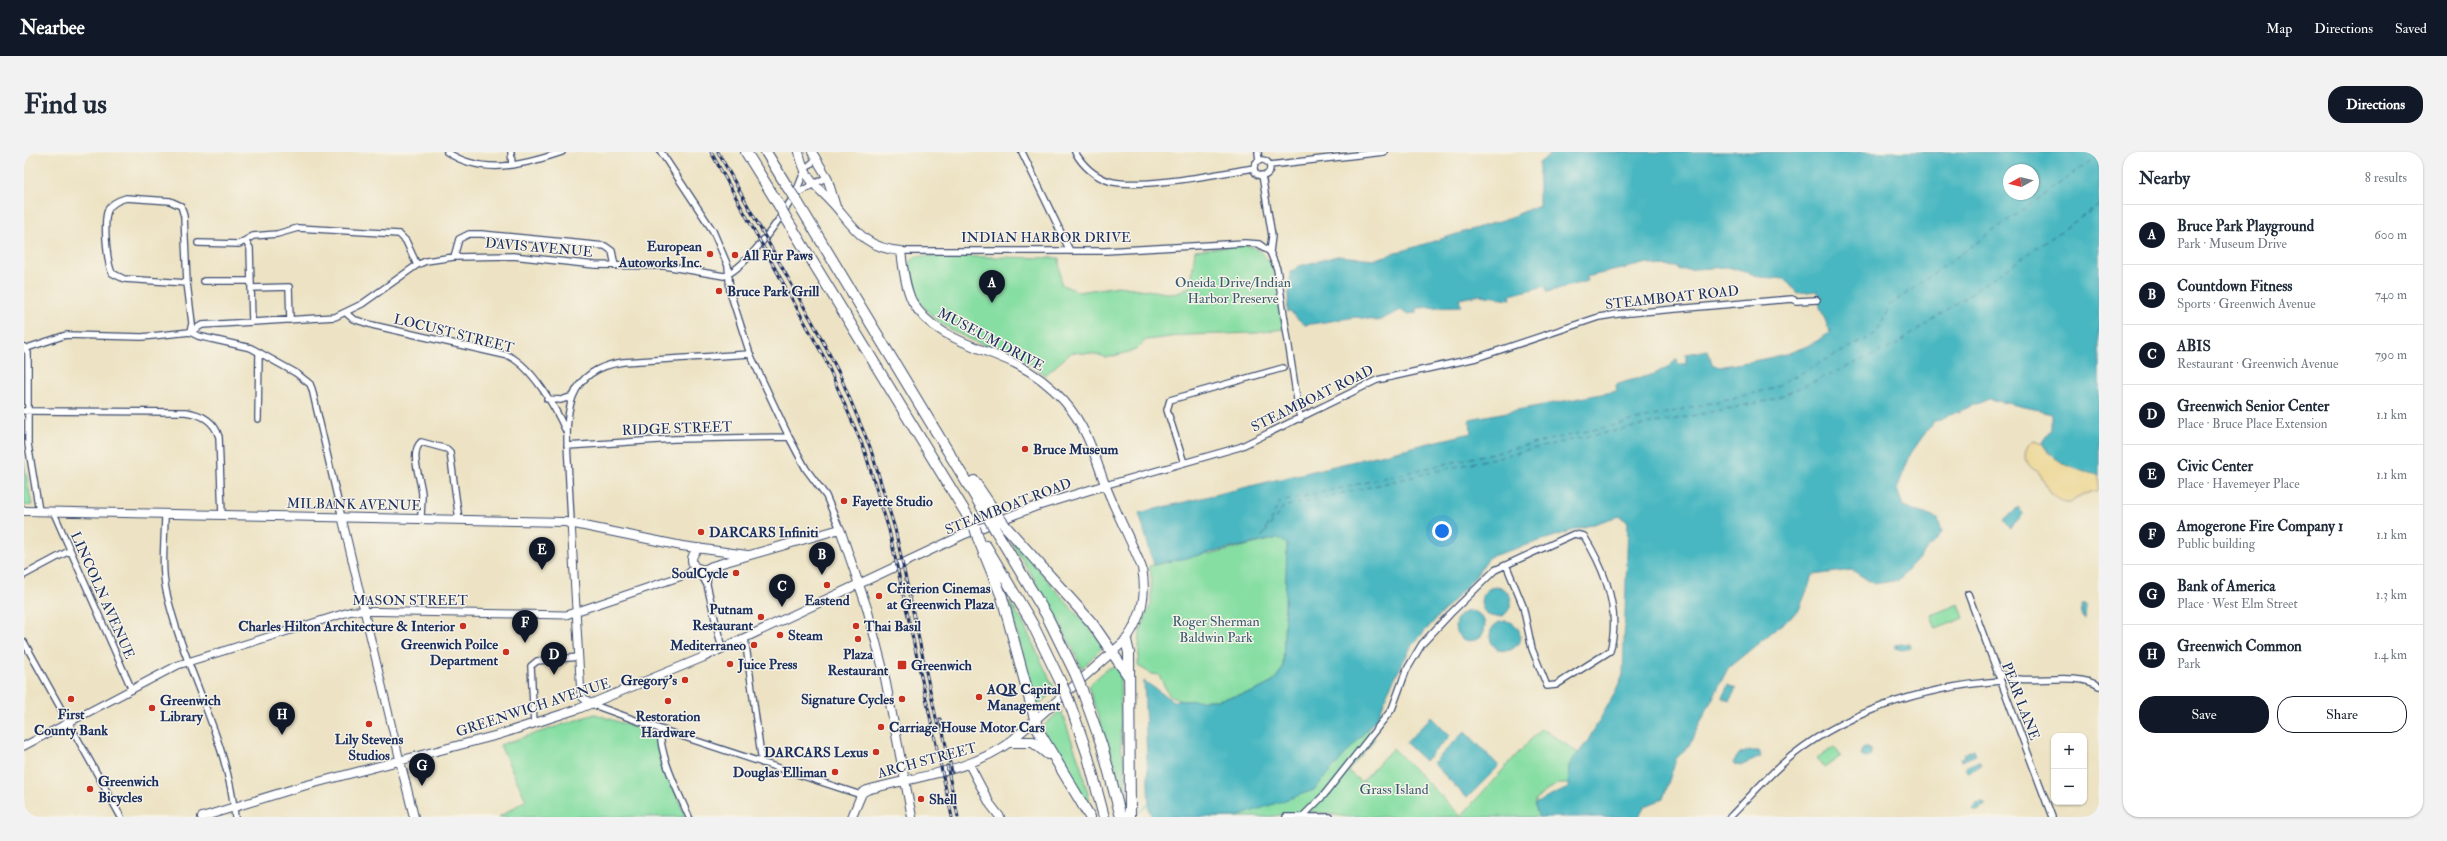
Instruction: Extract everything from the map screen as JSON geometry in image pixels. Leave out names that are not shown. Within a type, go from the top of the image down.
[{"type":"highway","points":[[746,152],[973,525],[1002,597],[1034,720],[1040,734],[1090,817]]},
{"type":"highway","points":[[766,152],[921,406],[991,514],[1006,527],[1092,623],[1113,651],[1129,677]]},
{"type":"highway","points":[[991,514],[996,531],[1047,616],[1075,673],[1102,746],[1121,817]]},
{"type":"highway","points":[[979,538],[1032,623],[1062,685],[1087,753],[1104,817]]},
{"type":"highway","points":[[1126,640],[1130,653],[1130,817]]},
{"type":"highway","points":[[1010,742],[1029,742],[1040,746],[1069,780]]},
{"type":"main road","points":[[799,152],[804,171],[813,184]]},
{"type":"main road","points":[[815,155],[827,177]]},
{"type":"main road","name":"INDIAN HARBOR DRIVE","points":[[827,177],[836,208]]},
{"type":"main road","name":"INDIAN HARBOR DRIVE","points":[[813,184],[836,208],[848,224],[865,240],[884,248],[901,251]]},
{"type":"main road","name":"MUSEUM DRIVE","points":[[901,251],[909,292],[922,316],[946,333],[1025,368],[1053,389],[1070,407],[1087,433],[1106,485]]},
{"type":"main road","name":"STEAMBOAT ROAD","points":[[859,585],[903,562],[1012,515],[1106,485]]},
{"type":"main road","name":"ARCH STREET","points":[[861,795],[867,790],[969,764],[990,755],[1010,742],[1126,640],[1136,625],[1144,607],[1144,579],[1133,544],[1106,485]]},
{"type":"main road","name":"MILBANK AVENUE","points":[[24,512],[39,510],[571,522],[682,546],[699,548]]},
{"type":"main road","points":[[840,529],[859,585],[884,673],[906,779],[912,817]]},
{"type":"main road","name":"MASON STREET","points":[[697,568],[710,567],[840,529]]},
{"type":"main road","points":[[682,546],[697,568]]},
{"type":"main road","points":[[692,559],[693,555],[699,548]]},
{"type":"main road","name":"MASON STREET","points":[[699,548],[747,555]]},
{"type":"main road","points":[[710,567],[713,556],[711,550]]},
{"type":"main road","name":"GREENWICH AVENUE","points":[[202,817],[234,806],[534,724],[591,704],[722,649],[859,585]]},
{"type":"main road","points":[[400,761],[414,817]]},
{"type":"main road","points":[[969,764],[990,804],[1000,817]]},
{"type":"main road","points":[[852,817],[861,795]]},
{"type":"street","points":[[447,152],[455,157],[483,165],[501,167],[524,165],[562,152]]},
{"type":"street","points":[[511,152],[512,165]]},
{"type":"street","points":[[661,152],[713,231],[728,266],[731,298],[750,354],[789,437],[806,469],[826,496],[840,529]]},
{"type":"street","points":[[1022,152],[1070,251]]},
{"type":"street","points":[[1075,152],[1084,165],[1097,176],[1126,184],[1150,183],[1254,168],[1259,161],[1258,152]]},
{"type":"street","points":[[1259,161],[1266,161],[1270,165],[1384,152]]},
{"type":"street","points":[[729,274],[758,245],[793,196],[804,171],[815,155]]},
{"type":"street","points":[[1262,175],[1268,172],[1270,165]]},
{"type":"street","points":[[1254,168],[1256,172],[1262,175]]},
{"type":"street","points":[[1262,175],[1272,236],[1270,252],[1277,268],[1300,419]]},
{"type":"street","points":[[793,196],[827,177]]},
{"type":"street","points":[[187,283],[124,279],[112,273],[109,267],[106,222],[111,206],[126,198],[170,201],[181,206],[184,216],[187,283],[192,322],[190,332]]},
{"type":"street","points":[[198,243],[246,242],[253,236],[277,234],[298,228],[399,234],[406,241],[418,265]]},
{"type":"street","points":[[454,257],[459,239],[469,234],[481,234],[604,246],[612,251],[615,266]]},
{"type":"street","points":[[246,242],[250,248],[252,322]]},
{"type":"street","name":"INDIAN HARBOR DRIVE","points":[[901,251],[1070,251],[1201,247],[1245,242],[1259,244],[1270,252]]},
{"type":"street","name":"DAVIS AVENUE","points":[[190,332],[202,325],[329,318],[346,313],[426,261],[454,257],[513,256],[615,266],[665,266],[719,276],[729,274]]},
{"type":"street","points":[[204,281],[251,281]]},
{"type":"street","points":[[251,288],[289,287],[290,320]]},
{"type":"street","name":"STEAMBOAT ROAD","points":[[1106,485],[1240,447],[1300,419],[1345,394],[1377,380],[1476,358],[1607,316],[1792,299],[1796,301],[1816,300]]},
{"type":"street","name":"LOCUST STREET","points":[[346,313],[353,319],[372,325],[509,356],[524,365],[547,399],[567,434]]},
{"type":"street","points":[[39,510],[28,444],[26,410],[28,353],[24,348],[66,335],[142,337],[190,332],[198,336],[241,345],[259,352],[300,376],[312,389],[400,761]]},
{"type":"street","points":[[258,419],[259,352]]},
{"type":"street","points":[[750,354],[613,363],[590,374],[573,394],[568,410],[567,446],[582,696],[591,704],[660,729],[861,795]]},
{"type":"street","points":[[1184,463],[1167,410],[1170,400],[1283,368]]},
{"type":"street","points":[[547,399],[561,400],[573,394]]},
{"type":"street","points":[[26,410],[185,412],[201,415],[215,428],[218,437],[222,514]]},
{"type":"street","name":"RIDGE STREET","points":[[567,446],[674,439],[789,437]]},
{"type":"street","points":[[421,519],[422,495],[416,461],[418,444],[421,442],[448,449],[450,452],[459,520]]},
{"type":"street","name":"LINCOLN AVENUE","points":[[53,511],[132,690]]},
{"type":"street","points":[[165,513],[166,588],[216,740],[234,806],[235,817]]},
{"type":"street","points":[[1303,816],[1324,795],[1392,709],[1406,671],[1422,644],[1490,574],[1507,567],[1514,561],[1574,534],[1584,536],[1595,554],[1608,586],[1614,634],[1610,651],[1594,663],[1556,685],[1548,686],[1532,649],[1523,606],[1507,567]]},
{"type":"street","points":[[24,575],[70,551]]},
{"type":"street","points":[[706,585],[710,567]]},
{"type":"street","points":[[697,568],[706,585],[722,649]]},
{"type":"street","name":"MASON STREET","points":[[24,746],[190,661],[352,611],[566,615],[688,574],[697,568]]},
{"type":"street","name":"PEAR LANE","points":[[1968,594],[2052,817]]},
{"type":"street","points":[[745,638],[762,763]]},
{"type":"street","points":[[24,642],[70,722],[121,817]]},
{"type":"street","points":[[534,724],[530,670],[534,663],[580,657]]},
{"type":"street","points":[[1997,673],[2017,679],[2051,678],[2097,684]]},
{"type":"street","points":[[1730,817],[1782,764],[1806,746],[1850,720],[1887,704],[1930,691],[2000,681]]},
{"type":"street","points":[[660,729],[661,742],[669,767],[689,817]]},
{"type":"street","points":[[1737,817],[1738,809]]},
{"type":"street","points":[[1286,817],[1330,817]]},
{"type":"green space","name":"Oneida Drive/Indian Harbor Preserve","points":[[1246,245],[1257,250],[1266,258],[1272,268],[1279,292],[1283,329],[1256,333],[1187,335],[1146,340],[1136,350],[1106,358],[1093,354],[1072,352],[1045,375],[1024,361],[973,340],[940,323],[927,311],[917,297],[909,268],[909,263],[917,256],[1059,258],[1061,284],[1079,292],[1118,286],[1174,294],[1191,286],[1195,250]]},
{"type":"green space","points":[[24,462],[32,505],[24,506]]},
{"type":"green space","name":"Roger Sherman Baldwin Park","points":[[1278,538],[1287,544],[1283,668],[1273,682],[1253,692],[1216,700],[1181,701],[1169,695],[1159,675],[1152,674],[1138,666],[1140,631],[1151,603],[1151,575],[1149,566],[1209,552],[1209,555]]},
{"type":"green space","points":[[1014,542],[1101,642],[1101,649],[1082,668],[1057,617],[1012,543]]},
{"type":"green space","points":[[1009,601],[1022,621],[1055,690],[1036,707]]},
{"type":"green space","points":[[1959,604],[1964,618],[1936,629],[1931,615]]},
{"type":"green space","points":[[1116,667],[1120,672],[1121,746],[1125,763],[1125,789],[1123,790],[1088,686],[1108,668]]},
{"type":"green space","points":[[1061,710],[1080,764],[1094,817],[1041,728]]},
{"type":"green space","points":[[595,714],[654,734],[657,737],[685,817],[499,817],[526,800],[500,745]]},
{"type":"green space","name":"Grass Island","points":[[1367,727],[1375,739],[1348,771],[1361,782],[1393,748],[1461,816],[1541,728],[1583,756],[1575,784],[1557,784],[1535,799],[1535,807],[1541,817],[1348,817],[1308,811],[1267,817],[1210,817]]},
{"type":"green space","points":[[1834,747],[1841,756],[1824,768],[1817,759]]},
{"type":"sand","points":[[2034,440],[2042,443],[2049,454],[2099,475],[2099,490],[2084,494],[2070,503],[2059,501],[2051,492],[2038,472],[2031,468],[2026,461],[2026,449]]},
{"type":"water","points":[[1554,152],[2099,152],[2099,475],[2082,471],[2067,465],[2047,450],[2042,443],[2052,430],[2052,413],[1989,399],[1933,422],[1911,453],[1897,489],[1903,506],[1938,519],[1942,533],[1899,580],[1874,584],[1852,570],[1813,575],[1799,610],[1728,668],[1689,745],[1676,759],[1663,799],[1645,806],[1639,817],[1539,817],[1534,804],[1568,788],[1569,765],[1587,742],[1616,691],[1623,675],[1628,522],[1619,516],[1489,557],[1475,577],[1412,645],[1388,691],[1378,717],[1314,790],[1236,817],[1152,817],[1149,810],[1144,681],[1173,701],[1216,700],[1253,692],[1273,682],[1283,668],[1287,544],[1278,538],[1154,565],[1139,513],[1471,433],[1470,419],[1617,391],[1616,385],[1655,374],[1666,369],[1677,359],[1678,364],[1686,364],[1686,354],[1708,350],[1712,364],[1719,367],[1792,352],[1806,347],[1830,332],[1820,307],[1818,291],[1797,293],[1785,279],[1761,277],[1728,267],[1679,270],[1679,267],[1658,266],[1648,263],[1586,277],[1587,281],[1547,292],[1545,286],[1510,295],[1511,299],[1479,295],[1459,299],[1461,306],[1417,308],[1417,313],[1406,314],[1401,310],[1378,321],[1356,317],[1305,325],[1290,312],[1287,312],[1291,272],[1299,266],[1337,256],[1376,259],[1509,218],[1539,205],[1539,163]]},
{"type":"water","points":[[2018,507],[2024,513],[2010,528],[2004,521]]},
{"type":"water","points":[[1496,587],[1507,591],[1511,602],[1507,613],[1496,617],[1485,613],[1481,602],[1485,591]]},
{"type":"water","points":[[2081,605],[2086,605],[2085,619],[2082,617]]},
{"type":"water","points":[[1470,611],[1476,612],[1484,620],[1484,632],[1476,640],[1470,641],[1464,640],[1456,632],[1455,626],[1456,620],[1464,612]]},
{"type":"water","points":[[1505,621],[1511,622],[1519,630],[1519,642],[1511,650],[1505,651],[1499,650],[1491,642],[1490,636],[1491,630],[1499,622]]},
{"type":"water","points":[[1909,643],[1910,648],[1902,650],[1895,648],[1895,645]]},
{"type":"water","points":[[1728,685],[1736,689],[1729,701],[1722,698]]},
{"type":"water","points":[[1431,717],[1450,736],[1425,761],[1406,743]]},
{"type":"water","points":[[1465,731],[1499,766],[1467,798],[1433,763]]},
{"type":"water","points":[[1866,748],[1871,753],[1866,758],[1861,753]]},
{"type":"water","points":[[1974,749],[1976,755],[1961,761],[1960,758],[1964,757],[1963,754]]},
{"type":"water","points":[[1758,751],[1761,757],[1740,766],[1735,764],[1734,761],[1740,753]]},
{"type":"water","points":[[1979,761],[1981,766],[1967,772],[1965,767]]},
{"type":"water","points":[[1983,803],[1986,806],[1977,811],[1973,809],[1975,804]]},
{"type":"waterway","points":[[1136,814],[1149,804]]},
{"type":"ferry route","points":[[1262,537],[1280,502],[1771,389],[1877,333],[1890,305],[2099,155]]},
{"type":"ferry route","points":[[1265,533],[1283,507],[1584,437],[1772,400],[1896,345],[2099,205]]},
{"type":"railway","points":[[711,152],[825,359],[864,449],[889,530],[952,817]]},
{"type":"railway","points":[[718,152],[818,332],[839,373],[870,447],[895,529],[938,727]]},
{"type":"railway","points":[[940,719],[952,772]]},
{"type":"railway","points":[[947,766],[958,817]]},
{"type":"place","name":"European Autoworks Inc.","points":[[710,254]]},
{"type":"place","name":"All Fur Paws","points":[[735,255]]},
{"type":"place","name":"Bruce Park Grill","points":[[719,291]]},
{"type":"place","name":"Bruce Park Playground","points":[[992,303]]},
{"type":"place","name":"Bruce Museum","points":[[1025,449]]},
{"type":"place","name":"Fayette Studio","points":[[844,501]]},
{"type":"place","name":"DARCARS Infiniti","points":[[701,532]]},
{"type":"place","name":"Civic Center","points":[[542,570]]},
{"type":"place","name":"SoulCycle","points":[[736,573]]},
{"type":"place","name":"Countdown Fitness","points":[[822,575]]},
{"type":"place","name":"Eastend","points":[[827,585]]},
{"type":"place","name":"Criterion Cinemas at Greenwich Plaza","points":[[879,596]]},
{"type":"place","name":"ABIS","points":[[782,607]]},
{"type":"place","name":"Putnam Restaurant","points":[[761,617]]},
{"type":"place","name":"Charles Hilton Architecture & Interior","points":[[463,626]]},
{"type":"place","name":"Thai Basil","points":[[856,626]]},
{"type":"place","name":"Steam","points":[[780,635]]},
{"type":"place","name":"Plaza Restaurant","points":[[858,639]]},
{"type":"place","name":"Amogerone Fire Company 1","points":[[525,643]]},
{"type":"place","name":"Mediterraneo","points":[[754,645]]},
{"type":"place","name":"Greenwich Poilce Department","points":[[506,652]]},
{"type":"place","name":"Juice Press","points":[[730,664]]},
{"type":"place","name":"Greenwich","points":[[902,665]]},
{"type":"place","name":"Greenwich Senior Center","points":[[554,675]]},
{"type":"place","name":"Gregory's","points":[[685,680]]},
{"type":"place","name":"AQR Capital Management","points":[[979,697]]},
{"type":"place","name":"First County Bank","points":[[71,699]]},
{"type":"place","name":"Signature Cycles","points":[[902,699]]},
{"type":"place","name":"Restoration Hardware","points":[[668,701]]},
{"type":"place","name":"Greenwich Library","points":[[152,708]]},
{"type":"place","name":"Lily Stevens Studios","points":[[369,724]]},
{"type":"place","name":"Carriage House Motor Cars","points":[[881,727]]},
{"type":"place","name":"Greenwich Common","points":[[282,735]]},
{"type":"place","name":"DARCARS Lexus","points":[[876,752]]},
{"type":"place","name":"Douglas Elliman","points":[[835,772]]},
{"type":"place","name":"Bank of America","points":[[422,786]]},
{"type":"place","name":"Greenwich Bicycles","points":[[90,789]]},
{"type":"place","name":"Shell","points":[[921,799]]}]
